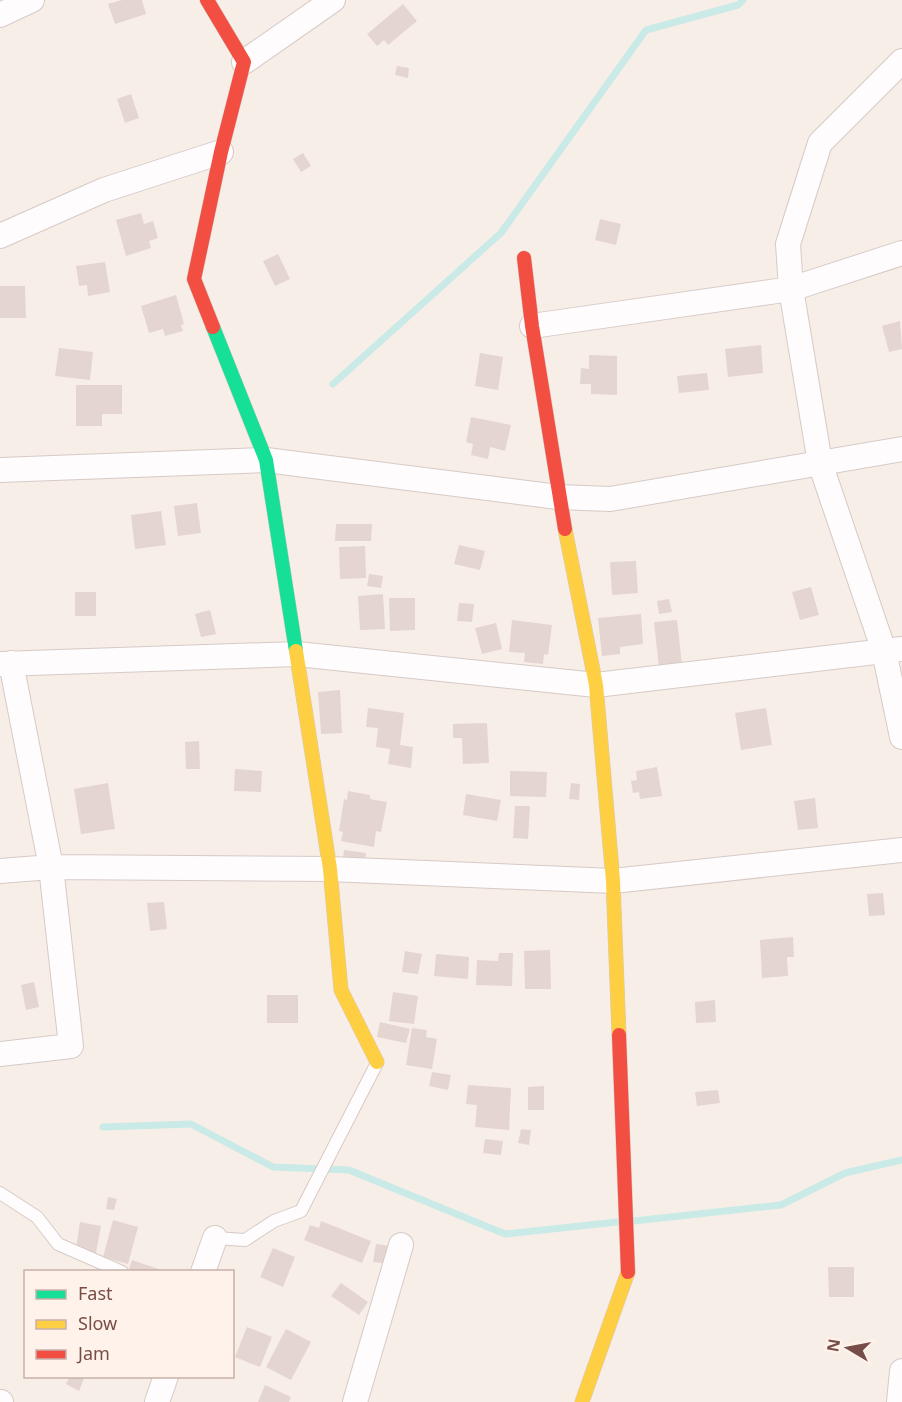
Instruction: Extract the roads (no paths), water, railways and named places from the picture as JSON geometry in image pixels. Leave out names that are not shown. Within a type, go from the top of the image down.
[{"type":"street","points":[[0,15],[32,0]]},
{"type":"street","points":[[207,0],[244,62]]},
{"type":"street","points":[[333,0],[244,62],[221,152],[194,279],[266,460],[330,869],[341,990],[377,1062]]},
{"type":"street","points":[[902,61],[820,143],[788,244],[791,289],[820,463],[893,650],[902,737]]},
{"type":"street","points":[[0,236],[104,190],[221,152]]},
{"type":"street","points":[[532,326],[791,289],[902,253]]},
{"type":"street","points":[[524,258],[558,497],[596,685],[613,881],[627,1275],[582,1402]]},
{"type":"street","points":[[0,470],[266,460],[558,497],[610,499],[902,449]]},
{"type":"street","points":[[0,1054],[71,1046],[51,867],[5,663],[297,654],[596,685],[893,650]]},
{"type":"street","points":[[0,871],[51,867],[330,869],[613,881],[902,849]]},
{"type":"street","points":[[204,1270],[215,1238]]},
{"type":"street","points":[[355,1402],[401,1245]]},
{"type":"street","points":[[899,1402],[902,1371]]},
{"type":"street","points":[[156,1402],[166,1378]]},
{"type":"lane","points":[[215,1238],[245,1240],[274,1221],[301,1211],[377,1062]]},
{"type":"lane","points":[[0,1193],[37,1217],[58,1244],[117,1270]]},
{"type":"waterway","points":[[333,384],[501,233],[646,30],[738,5],[743,0]]},
{"type":"waterway","points":[[103,1127],[191,1124],[273,1167],[349,1170],[505,1234],[617,1222]]},
{"type":"waterway","points":[[634,1221],[781,1205],[845,1173],[902,1160]]}]
